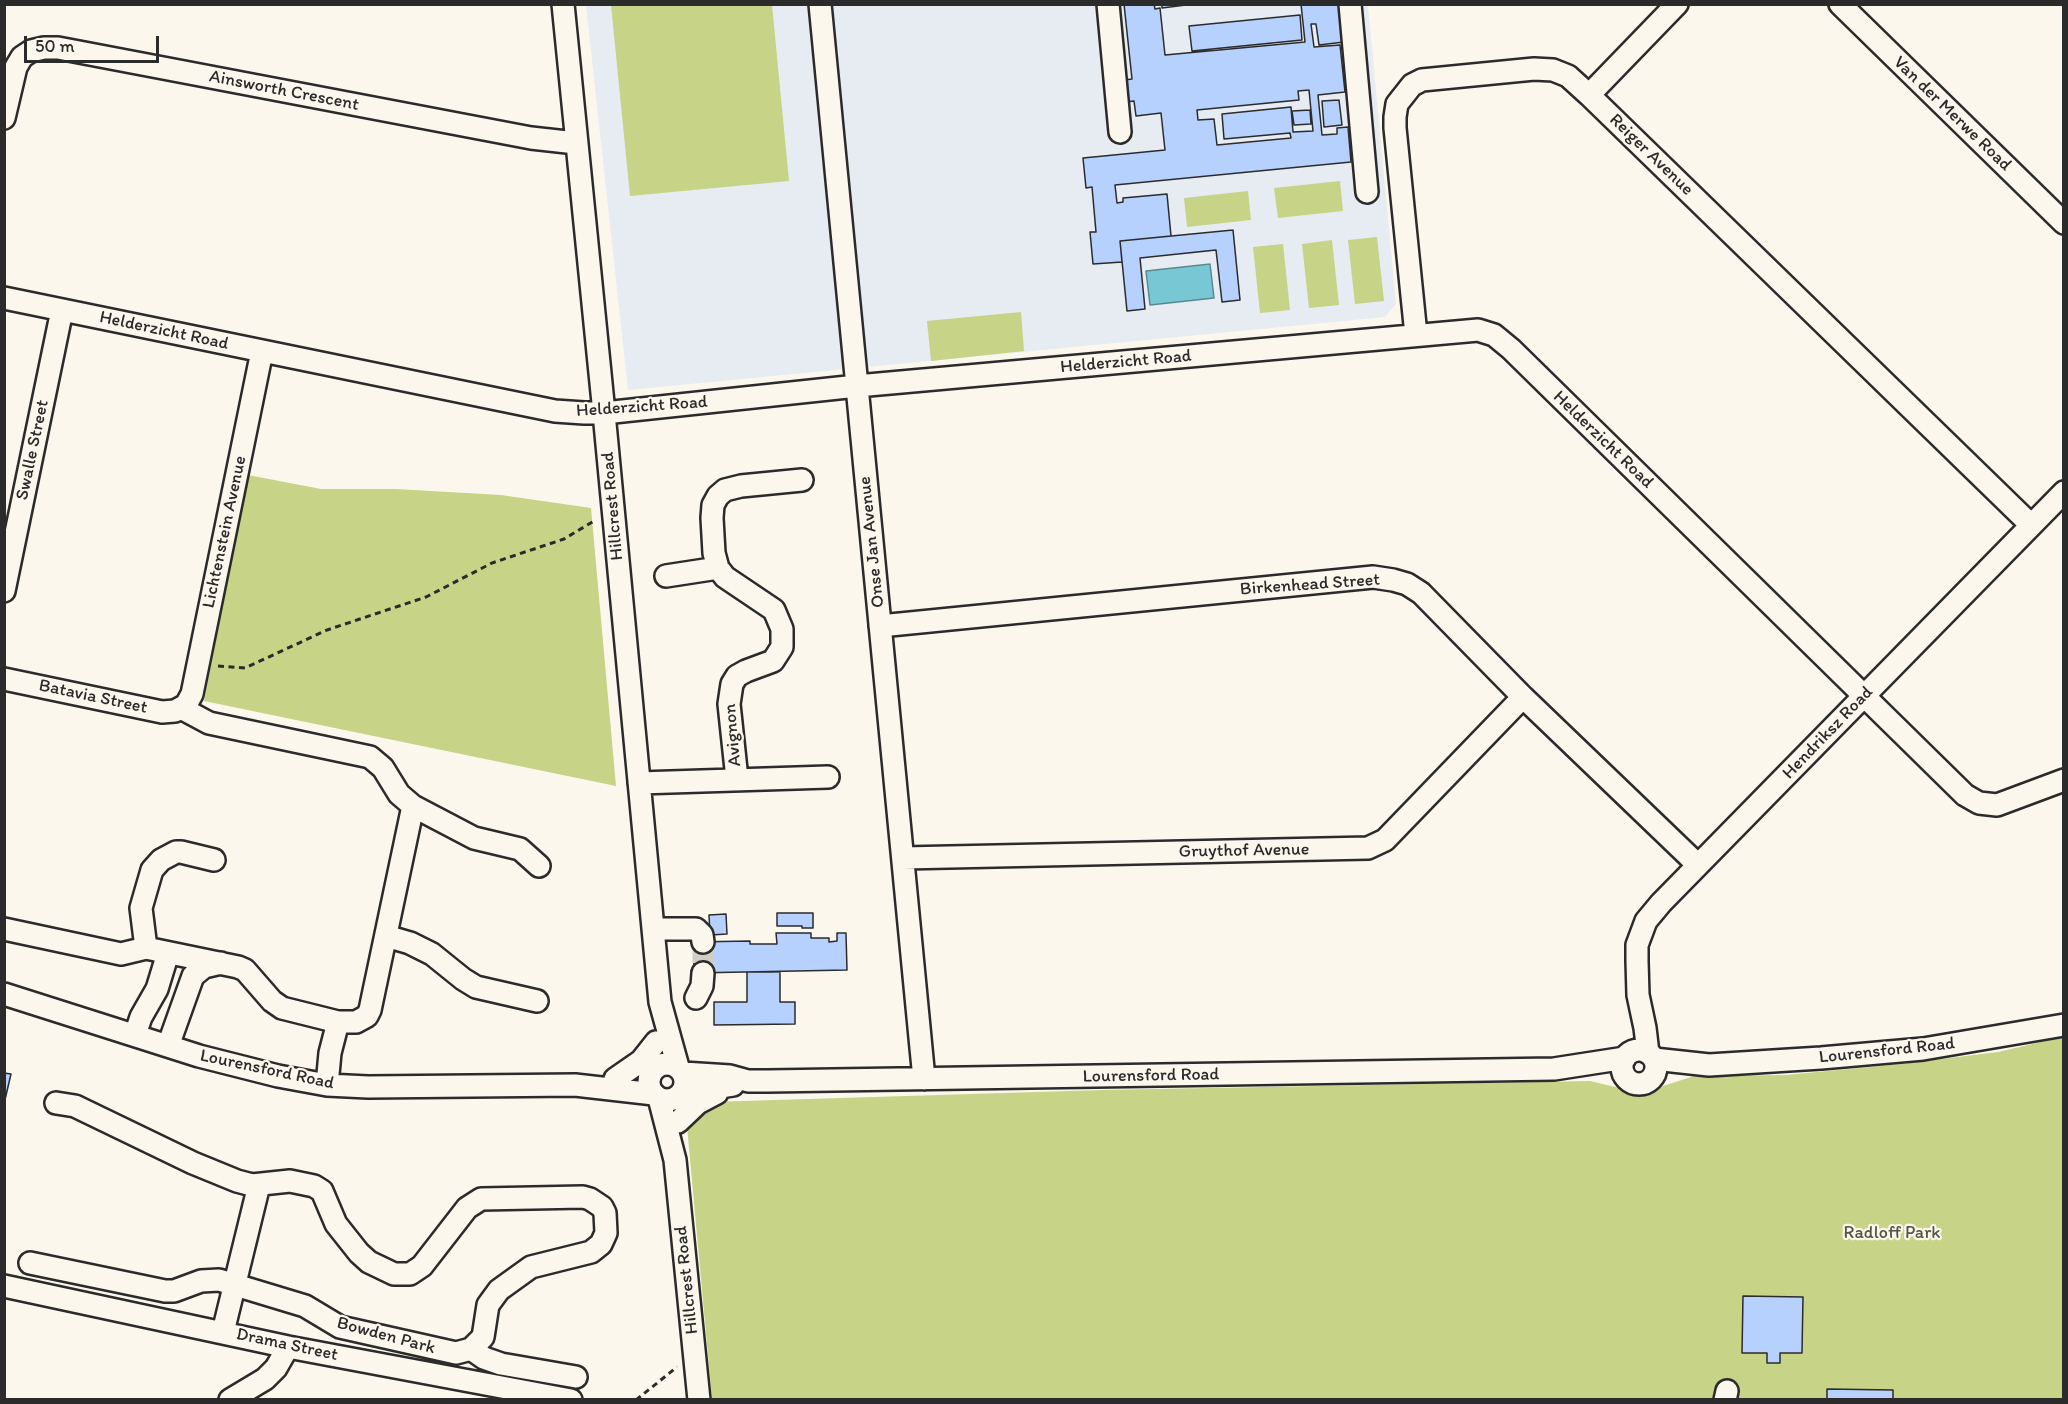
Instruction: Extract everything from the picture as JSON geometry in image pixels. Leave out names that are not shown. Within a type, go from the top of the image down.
[{"type":"street","name":"Hillcrest Road","points":[[563,4],[661,1008],[678,1122],[675,1160]]},
{"type":"street","name":"Onse Jan Avenue","points":[[820,4],[924,1079]]},
{"type":"street","points":[[1108,4],[1120,132]]},
{"type":"street","points":[[1350,4],[1366,192]]},
{"type":"street","points":[[1589,94],[1677,4]]},
{"type":"street","name":"Van der Merwe Road","points":[[1840,4],[2064,224]]},
{"type":"street","name":"Ainsworth Crescent","points":[[4,118],[16,67],[22,57],[31,51],[58,48],[520,136],[576,143]]},
{"type":"street","name":"Reiger Avenue","points":[[1416,335],[1395,128],[1397,104],[1412,85],[1422,80],[1534,69],[1553,70],[1568,76],[1589,94],[2031,525]]},
{"type":"street","name":"Helderzicht Road","points":[[4,298],[555,411],[604,413],[857,386],[1478,330],[1494,335],[1511,349],[1965,795],[1988,806],[2006,803],[2064,780]]},
{"type":"street","name":"Swalle Street","points":[[4,591],[62,310]]},
{"type":"street","name":"Lichtenstein Avenue","points":[[181,708],[186,705],[192,694],[262,351]]},
{"type":"street","points":[[666,576],[718,568],[714,553],[713,505],[725,490],[741,486],[802,480]]},
{"type":"street","name":"Hendriksz Road","points":[[1639,1063],[1637,945],[1643,928],[1661,903],[2064,492]]},
{"type":"street","name":"Avignon","points":[[718,568],[725,577],[774,610],[782,629],[782,646],[773,661],[737,676],[732,684],[729,704],[737,779]]},
{"type":"street","name":"Birkenhead Street","points":[[880,626],[1373,577],[1407,584],[1421,592],[1523,697],[1698,865]]},
{"type":"street","name":"Batavia Street","points":[[4,679],[162,712],[181,708]]},
{"type":"street","name":"Gruythof Avenue","points":[[903,858],[1368,848],[1384,840],[1523,697]]},
{"type":"street","points":[[181,708],[209,723],[370,757],[383,768],[399,794],[413,806],[474,838],[520,849],[539,866]]},
{"type":"street","name":"Avignon","points":[[639,783],[828,777]]},
{"type":"street","points":[[4,929],[121,954],[156,950],[238,967],[251,974],[272,1001],[282,1008],[338,1022],[356,1022],[367,1016],[370,1010],[413,806]]},
{"type":"street","points":[[138,1026],[150,987],[156,950],[141,908],[152,870],[161,860],[176,852],[214,860]]},
{"type":"street","points":[[653,929],[696,929],[702,935],[703,942]]},
{"type":"street","points":[[386,936],[410,943],[432,954],[476,987],[537,1001]]},
{"type":"street","points":[[168,1046],[192,976],[204,967],[221,963]]},
{"type":"street","points":[[696,998],[702,986],[703,973]]},
{"type":"street","name":"Lourensford Road","points":[[4,994],[138,1026],[168,1046],[199,1056],[278,1076],[327,1085],[368,1087],[575,1085],[672,1087],[730,1076],[740,1083],[1554,1069],[1601,1077],[1639,1063],[1709,1065],[1923,1049],[2064,1025]]},
{"type":"street","name":"Hillcrest Road","points":[[653,1070],[661,1008]]},
{"type":"street","points":[[327,1085],[330,1053],[338,1022]]},
{"type":"street","points":[[615,1079],[641,1061],[656,1042]]},
{"type":"street","name":"Lourensford Road","points":[[575,1085],[653,1070],[663,1064],[672,1087]]},
{"type":"street","points":[[678,1122],[698,1102],[740,1083]]},
{"type":"street","name":"Hillcrest Road","points":[[672,1087],[675,1160],[699,1400]]},
{"type":"street","points":[[56,1103],[75,1106],[237,1181],[259,1185],[290,1181],[319,1188],[327,1198],[336,1224],[364,1258],[386,1271],[403,1275],[410,1274],[422,1266],[467,1208],[481,1199],[584,1197],[597,1203],[605,1214],[606,1233],[601,1244],[591,1252],[531,1267],[499,1290],[488,1305],[483,1337],[471,1349]]},
{"type":"street","points":[[223,1332],[259,1185]]},
{"type":"street","name":"Bowden Park","points":[[30,1263],[165,1292],[210,1280],[219,1280],[305,1306],[340,1327],[355,1332],[456,1353],[471,1349],[484,1358],[501,1364],[576,1377]]},
{"type":"street","name":"Drama Street","points":[[4,1286],[513,1394],[571,1400]]},
{"type":"street","points":[[230,1400],[265,1379],[276,1368],[288,1347]]},
{"type":"path","points":[[198,664],[245,668],[327,630],[426,597],[492,564],[564,540],[613,508]]},
{"type":"path","points":[[636,1400],[694,1353]]},
{"type":"shaded area","points":[[586,5],[1368,5],[1396,304],[1385,317],[628,390]]},
{"type":"green space","points":[[611,5],[772,5],[789,181],[630,196]]},
{"type":"green space","points":[[1340,181],[1343,211],[1278,218],[1274,188]]},
{"type":"green space","points":[[1248,191],[1251,220],[1187,227],[1184,198]]},
{"type":"green space","points":[[1377,237],[1384,301],[1355,304],[1348,240]]},
{"type":"green space","points":[[1332,240],[1339,305],[1309,308],[1302,244]]},
{"type":"green space","points":[[1283,244],[1290,310],[1260,313],[1253,247]]},
{"type":"green space","points":[[1021,312],[1024,351],[931,361],[927,321]]},
{"type":"green space","points":[[248,475],[321,489],[396,489],[501,495],[591,508],[616,786],[204,701]]},
{"type":"green space","name":"Radloff Park","points":[[2063,1037],[2063,1399],[712,1399],[687,1126],[710,1102],[1102,1090],[1590,1081],[1641,1093],[1694,1076],[1786,1075],[1901,1064],[1998,1052]]},
{"type":"water","points":[[1210,264],[1214,298],[1150,305],[1146,271]]},
{"type":"building","points":[[1124,4],[1154,4],[1155,9],[1160,8],[1165,55],[1305,42],[1301,4],[1340,4],[1344,42],[1319,45],[1316,24],[1311,24],[1314,47],[1340,45],[1345,92],[1318,95],[1322,135],[1337,134],[1337,128],[1348,127],[1351,162],[1115,185],[1117,203],[1123,202],[1123,198],[1167,194],[1171,236],[1120,241],[1122,262],[1093,264],[1090,232],[1096,232],[1092,187],[1086,188],[1083,158],[1165,150],[1161,113],[1136,116],[1134,101],[1126,102],[1124,80],[1132,79]],"holes":[[[1309,90],[1313,131],[1293,132],[1291,107],[1222,114],[1224,139],[1290,133],[1291,138],[1217,145],[1214,119],[1198,120],[1197,110],[1299,100],[1298,91]]]},
{"type":"building","points":[[1162,4],[1194,4],[1162,8]]},
{"type":"building","points":[[1300,15],[1302,40],[1192,51],[1189,26]]},
{"type":"building","points":[[1339,100],[1342,125],[1324,127],[1322,101]]},
{"type":"building","points":[[1310,110],[1311,124],[1294,125],[1292,111]]},
{"type":"building","points":[[1233,230],[1240,300],[1222,302],[1216,250],[1140,258],[1145,309],[1127,311],[1120,241]]},
{"type":"building","points":[[777,913],[813,913],[813,928],[777,926]]},
{"type":"building","points":[[726,914],[727,934],[710,935],[709,915]]},
{"type":"building","points":[[776,933],[811,933],[811,938],[829,938],[829,942],[837,941],[837,933],[846,933],[847,970],[694,973],[694,942],[750,941],[750,944],[777,944]]},
{"type":"building","points":[[747,972],[780,972],[780,1002],[795,1002],[795,1024],[714,1025],[714,1002],[747,1002]]},
{"type":"building","points":[[4,1073],[11,1074],[4,1104]]},
{"type":"building","points":[[1743,1296],[1803,1297],[1802,1353],[1780,1353],[1780,1363],[1767,1363],[1767,1353],[1742,1353]]},
{"type":"building","points":[[1827,1389],[1893,1390],[1893,1400],[1827,1400]]},
{"type":"tunnel","points":[[703,942],[703,973]]}]
